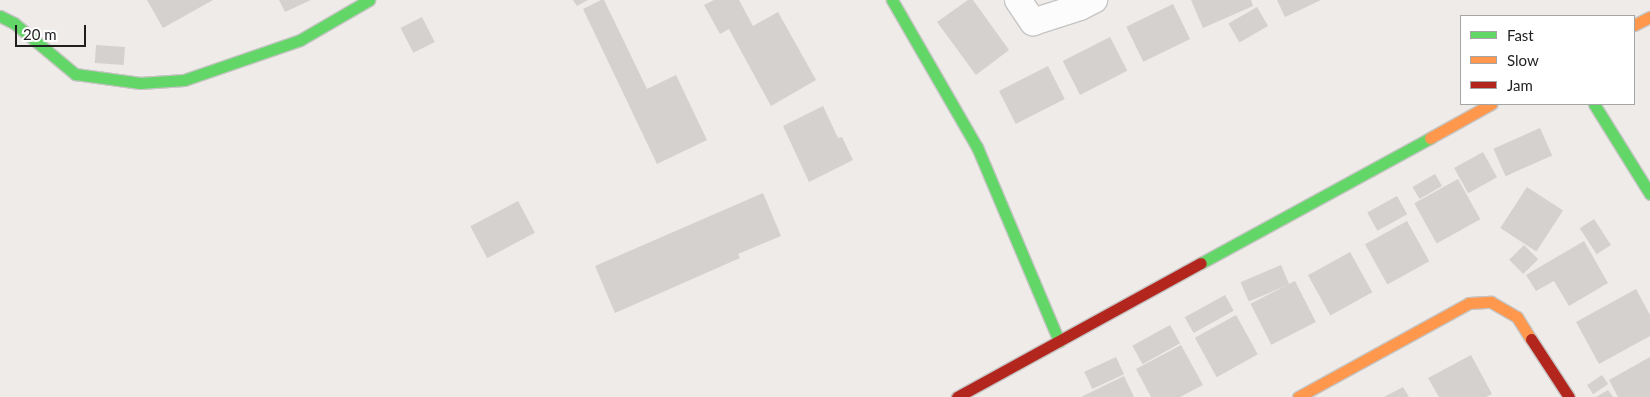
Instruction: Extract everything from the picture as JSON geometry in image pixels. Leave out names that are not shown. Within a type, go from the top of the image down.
[{"type":"street","points":[[0,16],[14,23],[75,74],[140,83],[184,80],[300,40],[369,0]]},
{"type":"street","points":[[892,0],[976,147],[1059,341]]},
{"type":"street","points":[[1018,0],[1033,22],[1080,8],[1094,0]]},
{"type":"street","points":[[1635,24],[1650,17]]},
{"type":"street","points":[[957,397],[1489,105]]},
{"type":"street","points":[[1595,105],[1650,194]]},
{"type":"street","points":[[1298,397],[1469,303],[1491,302],[1517,317],[1569,397]]},
{"type":"building","points":[[147,0],[213,0],[163,28]]},
{"type":"building","points":[[279,0],[311,0],[285,12]]},
{"type":"building","points":[[573,0],[588,0],[577,6]]},
{"type":"building","points":[[604,0],[647,89],[676,75],[707,140],[657,164],[583,9]]},
{"type":"building","points":[[714,0],[739,0],[753,26],[778,12],[816,80],[771,106],[729,29],[720,34],[704,5]]},
{"type":"building","points":[[968,0],[973,0],[1009,50],[976,75],[937,22]]},
{"type":"building","points":[[1191,0],[1251,0],[1253,6],[1203,28]]},
{"type":"building","points":[[1277,0],[1321,0],[1285,17]]},
{"type":"building","points":[[1173,4],[1190,39],[1143,62],[1126,27]]},
{"type":"building","points":[[1257,7],[1268,26],[1239,43],[1228,24]]},
{"type":"building","points":[[422,17],[435,42],[413,53],[401,28]]},
{"type":"building","points":[[1110,37],[1127,71],[1080,95],[1063,61]]},
{"type":"building","points":[[96,45],[125,47],[124,65],[95,63]]},
{"type":"building","points":[[1048,66],[1065,99],[1016,124],[999,91]]},
{"type":"building","points":[[823,106],[838,138],[842,137],[853,160],[809,182],[783,126]]},
{"type":"building","points":[[1540,128],[1552,155],[1506,176],[1493,149]]},
{"type":"building","points":[[1483,152],[1497,177],[1468,193],[1454,168]]},
{"type":"building","points":[[1435,174],[1442,186],[1419,199],[1412,187]]},
{"type":"building","points":[[1458,179],[1480,219],[1437,243],[1414,203]]},
{"type":"building","points":[[1527,187],[1563,210],[1536,252],[1500,228]]},
{"type":"building","points":[[763,193],[781,236],[738,254],[740,258],[615,313],[595,266]]},
{"type":"building","points":[[1397,196],[1407,214],[1377,231],[1367,212]]},
{"type":"building","points":[[518,201],[535,233],[487,258],[470,226]]},
{"type":"building","points":[[1594,219],[1611,245],[1597,254],[1580,228]]},
{"type":"building","points":[[1407,221],[1429,261],[1387,285],[1365,244]]},
{"type":"building","points":[[1584,241],[1608,283],[1569,306],[1554,281],[1536,291],[1526,275]]},
{"type":"building","points":[[1524,245],[1538,259],[1523,274],[1509,260]]},
{"type":"building","points":[[1350,252],[1372,292],[1330,316],[1308,275]]},
{"type":"building","points":[[1281,265],[1289,284],[1249,302],[1240,282]]},
{"type":"building","points":[[1295,281],[1316,322],[1271,345],[1250,304]]},
{"type":"building","points":[[1636,289],[1650,315],[1650,336],[1599,364],[1576,322]]},
{"type":"building","points":[[1225,295],[1234,311],[1193,333],[1185,317]]},
{"type":"building","points":[[1236,315],[1258,354],[1217,377],[1195,338]]},
{"type":"building","points":[[1170,325],[1180,343],[1143,364],[1132,346]]},
{"type":"building","points":[[1181,345],[1203,385],[1180,397],[1151,397],[1136,369]]},
{"type":"building","points":[[1471,355],[1492,394],[1486,397],[1439,397],[1428,378]]},
{"type":"building","points":[[1116,357],[1124,374],[1092,389],[1084,372]]},
{"type":"building","points":[[1650,357],[1650,397],[1618,397],[1609,380]]},
{"type":"building","points":[[1602,375],[1608,384],[1593,394],[1587,385]]},
{"type":"building","points":[[1124,376],[1134,397],[1081,397]]},
{"type":"building","points":[[1403,387],[1409,397],[1384,397]]},
{"type":"building","points":[[1608,390],[1613,397],[1596,397]]},
{"type":"traffic: fast","points":[[0,16],[14,23],[75,74],[140,83],[184,80],[300,40],[369,0]]},
{"type":"traffic: fast","points":[[892,0],[977,147],[1059,341]]},
{"type":"traffic: fast","points":[[1595,105],[1650,194]]},
{"type":"traffic: fast","points":[[1201,263],[1430,138]]},
{"type":"traffic: slow","points":[[1635,24],[1650,17]]},
{"type":"traffic: slow","points":[[1430,138],[1489,105]]},
{"type":"traffic: slow","points":[[1298,397],[1469,303],[1491,302],[1517,317],[1531,339]]},
{"type":"traffic: jam","points":[[957,397],[1201,263]]},
{"type":"traffic: jam","points":[[1531,339],[1569,397]]}]
